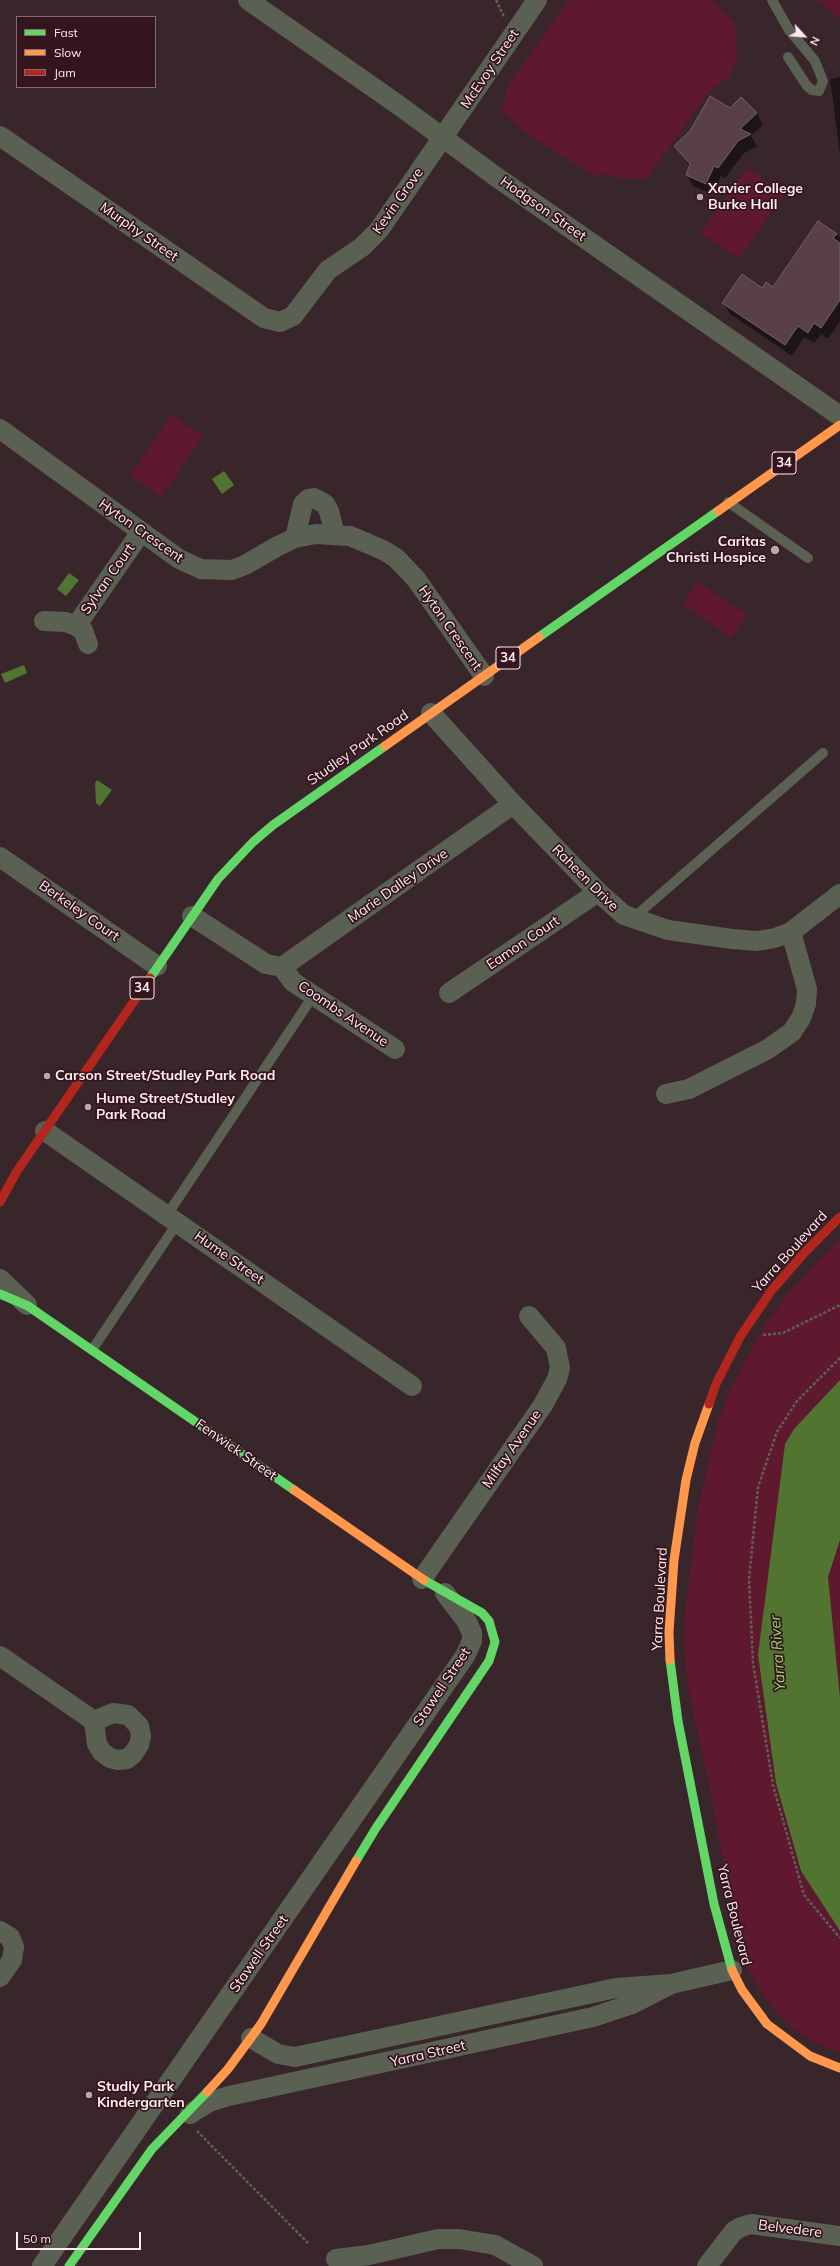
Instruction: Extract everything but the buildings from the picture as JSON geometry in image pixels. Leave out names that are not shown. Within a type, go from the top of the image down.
[{"type":"main road","name":"Studley Park Road","points":[[0,1202],[13,1177],[192,916],[218,879],[252,842],[273,825],[728,502],[840,425]]},
{"type":"main road","name":"Yarra Boulevard","points":[[840,1217],[806,1251],[771,1291],[743,1331],[727,1360],[705,1412],[695,1443],[680,1519],[674,1560],[670,1632],[673,1687],[714,1904],[732,1970],[742,1990],[767,2024],[810,2056],[840,2068]]},
{"type":"main road","name":"Fenwick Street","points":[[0,1294],[28,1306],[422,1579],[445,1593]]},
{"type":"main road","name":"Stawell Street","points":[[69,2266],[152,2149],[188,2122],[251,2038],[277,1998],[376,1828],[489,1661],[494,1651],[493,1632],[488,1621],[482,1613],[445,1593]]},
{"type":"street","name":"Hodgson Street","points":[[248,0],[444,138],[495,176],[840,416]]},
{"type":"street","name":"McEvoy Street","points":[[444,138],[537,0]]},
{"type":"street","name":"Murphy Street","points":[[0,136],[259,314],[273,322],[280,322]]},
{"type":"street","name":"Kevin Grove","points":[[280,322],[294,316],[321,278],[336,262],[372,238],[444,138]]},
{"type":"street","name":"Hyton Crescent","points":[[0,429],[141,532],[190,565],[201,569],[232,570],[245,565],[295,538],[316,534],[350,536],[368,543],[396,558],[407,568],[484,676]]},
{"type":"street","points":[[295,538],[303,504],[308,499],[314,498],[325,504],[330,511],[335,534]]},
{"type":"street","name":"Sylvan Court","points":[[76,626],[141,532]]},
{"type":"street","name":"Sylvan Court","points":[[44,621],[66,622],[76,626],[83,630],[88,644]]},
{"type":"street","name":"Raheen Drive","points":[[431,713],[513,804],[598,892],[615,909],[632,919],[668,930],[757,941],[775,938],[791,932],[840,894]]},
{"type":"street","name":"Marie Dalley Drive","points":[[282,967],[513,804]]},
{"type":"street","name":"Berkeley Court","points":[[0,857],[157,966]]},
{"type":"street","name":"Eamon Court","points":[[449,993],[598,892]]},
{"type":"street","points":[[192,916],[266,964],[282,967]]},
{"type":"street","points":[[666,1094],[689,1089],[768,1049],[792,1032],[801,1018],[806,1004],[807,989],[791,932]]},
{"type":"street","name":"Coombs Avenue","points":[[282,967],[293,982],[395,1049]]},
{"type":"street","name":"Hume Street","points":[[45,1131],[412,1386]]},
{"type":"street","name":"Fenwick Street","points":[[0,1279],[28,1306]]},
{"type":"street","name":"Milfay Avenue","points":[[422,1579],[543,1405],[557,1378],[560,1364],[556,1348],[529,1316]]},
{"type":"street","name":"Stawell Street","points":[[42,2266],[465,1656],[472,1641],[472,1633],[467,1622],[445,1593]]},
{"type":"street","points":[[0,1656],[94,1721]]},
{"type":"street","points":[[0,1931],[10,1937],[14,1947],[12,1960],[0,1977]]},
{"type":"street","name":"Yarra Street","points":[[251,2038],[278,2054],[295,2057],[616,1988],[671,1984],[732,1970]]},
{"type":"street","name":"Yarra Street","points":[[188,2122],[209,2102],[230,2096],[593,2017],[632,2004],[671,1984]]},
{"type":"street","name":"Belvedere","points":[[708,2266],[726,2240],[741,2227],[763,2224],[840,2236]]},
{"type":"street","points":[[336,2258],[369,2255],[438,2239],[459,2239],[495,2245],[533,2266]]},
{"type":"lane","points":[[772,0],[789,30],[815,61],[823,81],[819,91],[812,90],[807,86],[788,57]]},
{"type":"lane","points":[[728,502],[808,558]]},
{"type":"lane","points":[[632,919],[823,753]]},
{"type":"lane","points":[[92,1350],[172,1219],[313,996]]},
{"type":"path","points":[[496,0],[505,18]]},
{"type":"path","points":[[761,1335],[783,1333],[840,1305]]},
{"type":"path","points":[[840,1358],[797,1401],[777,1432],[758,1487],[749,1579],[753,1663],[773,1785],[804,1895],[840,1938]]},
{"type":"path","points":[[188,2122],[308,2243]]},
{"type":"shaded area","points":[[569,0],[713,0],[736,25],[737,58],[731,75],[709,92],[647,178],[620,178],[608,174],[594,176],[524,132],[502,111],[508,85]]},
{"type":"shaded area","points":[[816,0],[840,0],[840,18],[829,10]]},
{"type":"shaded area","points":[[747,168],[784,194],[739,259],[700,233]]},
{"type":"shaded area","points":[[172,414],[203,436],[161,497],[130,475]]},
{"type":"shaded area","points":[[698,582],[747,615],[731,638],[683,604]]},
{"type":"shaded area","points":[[840,1239],[840,1380],[794,1429],[785,1444],[776,1783],[801,1871],[840,1931],[840,2053],[814,2042],[793,2029],[775,2011],[759,1989],[746,1966],[738,1944],[712,1800],[688,1687],[684,1644],[685,1611],[698,1508],[718,1421],[730,1390],[765,1325],[789,1292]]},
{"type":"shaded area","points":[[840,1540],[840,1698],[828,1577]]},
{"type":"water","points":[[224,471],[234,485],[222,494],[212,479]]},
{"type":"water","points":[[69,573],[79,580],[66,596],[57,589]]},
{"type":"water","points":[[24,665],[27,673],[5,683],[1,674]]},
{"type":"water","points":[[97,780],[112,790],[100,806],[96,803],[95,783]]},
{"type":"water","name":"Yarra River","points":[[840,1380],[840,1540],[828,1577],[840,1698],[840,1931],[801,1871],[776,1783],[758,1655],[785,1444],[794,1429]]},
{"type":"traffic: fast","points":[[539,637],[718,511]]},
{"type":"traffic: fast","points":[[150,978],[218,879],[253,842],[273,825],[385,746]]},
{"type":"traffic: fast","points":[[0,1294],[28,1306],[294,1490]]},
{"type":"traffic: fast","points":[[356,1861],[376,1828],[489,1661],[495,1642],[489,1621],[482,1613],[424,1580]]},
{"type":"traffic: fast","points":[[670,1660],[678,1721],[714,1904],[732,1970]]},
{"type":"traffic: fast","points":[[69,2266],[152,2149],[207,2092]]},
{"type":"traffic: slow","points":[[718,511],[840,425]]},
{"type":"traffic: slow","points":[[385,746],[539,637]]},
{"type":"traffic: slow","points":[[670,1660],[669,1632],[674,1560],[686,1480],[695,1443],[709,1404]]},
{"type":"traffic: slow","points":[[294,1490],[424,1580]]},
{"type":"traffic: slow","points":[[207,2092],[228,2069],[261,2024],[356,1861]]},
{"type":"traffic: slow","points":[[732,1970],[742,1990],[767,2024],[810,2056],[840,2068]]},
{"type":"traffic: jam","points":[[0,1202],[17,1171],[150,978]]},
{"type":"traffic: jam","points":[[709,1404],[716,1384],[740,1337],[771,1291],[806,1251],[840,1217]]},
{"type":"place","name":"Xavier College Burke Hall","points":[[700,197]]},
{"type":"place","name":"Caritas Christi Hospice","points":[[775,550]]},
{"type":"place","name":"Carson Street/Studley Park Road","points":[[47,1076]]},
{"type":"place","name":"Hume Street/Studley Park Road","points":[[88,1107]]},
{"type":"place","name":"Studly Park Kindergarten","points":[[89,2095]]}]
